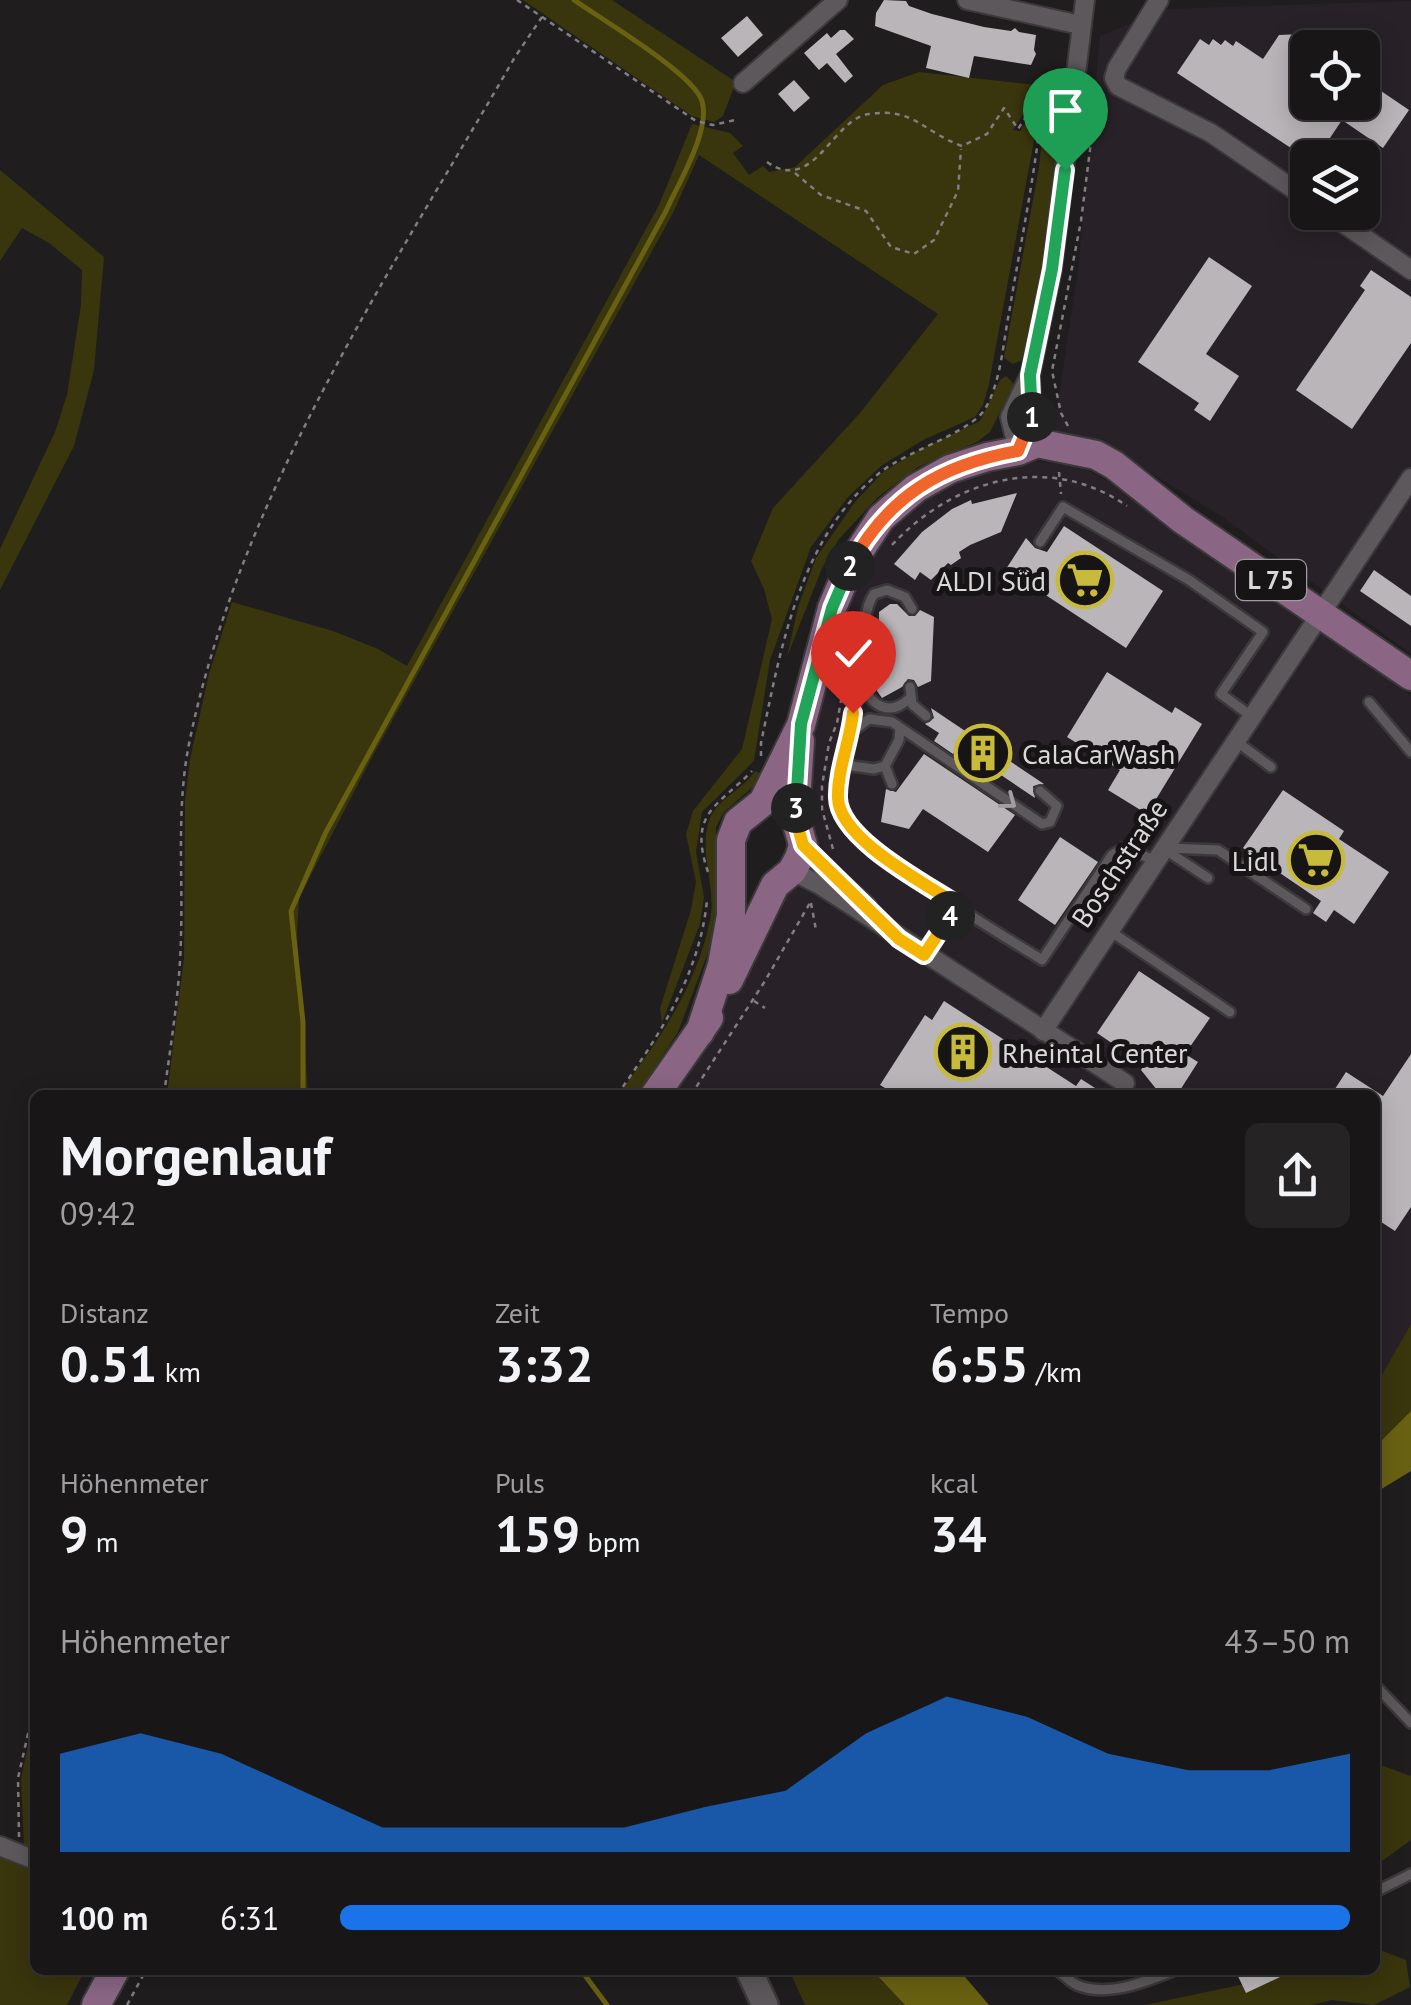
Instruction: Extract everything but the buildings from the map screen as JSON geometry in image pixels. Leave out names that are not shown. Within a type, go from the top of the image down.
[{"type":"main road","name":"L 75","points":[[700,1032],[728,932],[731,840],[738,822],[763,802],[801,724],[832,608],[850,566],[881,518],[916,488],[950,469],[1018,451],[1132,482],[1411,676]]},
{"type":"main road","name":"L 75","points":[[659,1090],[714,1011],[803,845],[795,817],[801,724]]},
{"type":"main road","points":[[763,802],[780,806],[795,817]]},
{"type":"main road","points":[[733,864],[742,877],[755,884],[784,878]]},
{"type":"main road","points":[[96,2005],[112,1975]]},
{"type":"street","points":[[743,82],[838,0]]},
{"type":"street","points":[[967,0],[1080,26]]},
{"type":"street","points":[[1018,451],[1010,417],[1030,375],[1052,269],[1085,0]]},
{"type":"street","points":[[1159,0],[1116,68],[1114,78],[1118,86],[1211,133],[1290,188]]},
{"type":"street","points":[[1353,230],[1411,270]]},
{"type":"street","name":"Boschstraße","points":[[1042,1031],[1411,478]]},
{"type":"street","points":[[803,845],[899,939]]},
{"type":"street","points":[[784,878],[820,885],[1125,1089]]},
{"type":"street","points":[[751,1975],[765,2005]]},
{"type":"lane","points":[[1040,542],[1063,507],[1188,580],[1262,632],[1221,694],[1250,716]]},
{"type":"lane","points":[[912,610],[911,602],[896,592],[880,590],[870,600],[861,682],[838,794],[842,817],[868,843],[1042,960],[1112,855],[1124,848],[1158,854],[1218,850],[1306,908]]},
{"type":"lane","points":[[861,682],[876,705],[888,710],[898,708],[910,693],[926,716]]},
{"type":"lane","points":[[1369,702],[1411,752]]},
{"type":"lane","points":[[851,732],[869,719],[880,718],[1042,824],[1050,822],[1056,806],[1040,790]]},
{"type":"lane","points":[[892,784],[885,766],[900,728]]},
{"type":"lane","points":[[1234,740],[1271,767]]},
{"type":"lane","points":[[844,765],[874,769],[885,766]]},
{"type":"lane","points":[[1158,854],[1208,878]]},
{"type":"lane","points":[[924,955],[958,905]]},
{"type":"lane","points":[[1108,930],[1230,1012]]},
{"type":"lane","points":[[1380,1691],[1411,1723]]},
{"type":"lane","points":[[1380,1890],[1411,1874]]},
{"type":"lane","points":[[1064,1975],[1078,1985],[1104,1988],[1125,1987],[1161,1975]]},
{"type":"path","points":[[517,0],[696,122],[721,125],[735,120]]},
{"type":"path","points":[[165,1090],[178,987],[182,796],[189,742],[230,601],[280,477],[323,391],[515,57],[542,17]]},
{"type":"path","points":[[962,146],[987,134],[1004,108],[1018,129],[1037,100],[1057,93],[1039,133],[998,368]]},
{"type":"path","points":[[1068,426],[1061,414],[1052,371],[1081,221],[1094,118],[1104,93]]},
{"type":"path","points":[[794,172],[863,114],[899,112],[962,146]]},
{"type":"path","points":[[767,162],[794,172],[821,195],[866,211],[891,247],[914,254],[934,240],[958,191],[962,146]]},
{"type":"path","points":[[708,884],[700,850],[708,815],[721,797],[755,768]]},
{"type":"path","points":[[619,1090],[671,1014],[705,923],[708,896]]},
{"type":"path","points":[[693,1090],[753,1000],[811,901],[816,930]]},
{"type":"path","points":[[753,1000],[765,1008]]},
{"type":"path","points":[[18,1853],[18,1778],[30,1725]]},
{"type":"path","points":[[127,2005],[143,1975]]},
{"type":"shaded area","points":[[523,0],[612,0],[736,82],[723,116],[714,122],[692,116]]},
{"type":"shaded area","points":[[1411,1],[1411,654],[1221,516],[1128,459],[1059,434],[1054,427],[1078,271],[1100,36],[1167,9]]},
{"type":"shaded area","points":[[919,72],[1054,87],[1035,95],[1013,130],[1020,131],[1037,103],[1051,97],[1038,119],[989,384],[975,417],[923,440],[881,466],[848,497],[811,547],[770,660],[754,761],[702,812],[696,852],[704,897],[700,924],[662,1023],[660,1008],[696,882],[686,834],[693,811],[742,749],[772,619],[751,561],[773,508],[860,413],[938,314],[699,155],[672,215],[370,761],[299,898],[297,934],[308,1090],[168,1090],[184,958],[185,801],[190,759],[209,674],[232,602],[333,631],[407,666],[659,205],[692,124],[730,133],[743,146],[733,153],[749,175],[763,166],[769,172],[795,167],[883,85]]},
{"type":"shaded area","points":[[1064,75],[1042,267],[1022,360],[1013,364],[1004,358],[1044,121],[1059,97]]},
{"type":"shaded area","points":[[0,170],[104,257],[94,370],[74,446],[0,590],[0,549],[55,432],[67,395],[81,305],[82,270],[49,243],[22,228],[0,261]]},
{"type":"shaded area","points":[[1006,376],[1014,384],[990,432],[977,442],[918,467],[878,497],[839,539],[822,568],[787,657],[798,607],[816,558],[855,502],[883,472],[980,421],[1000,380]]},
{"type":"shaded area","points":[[987,457],[1078,465],[1148,503],[1411,696],[1411,1324],[1380,1378],[1380,1090],[669,1090],[739,981],[790,855],[821,658],[881,518]]},
{"type":"shaded area","points":[[755,771],[762,774],[724,812],[716,827],[717,929],[678,1032],[640,1090],[622,1090],[686,991],[704,945],[712,908],[706,845],[709,821],[718,806]]},
{"type":"shaded area","points":[[1411,1324],[1411,1411],[1380,1442],[1380,1378]]},
{"type":"shaded area","points":[[1411,1411],[1411,1471],[1380,1490],[1380,1442]]},
{"type":"shaded area","points":[[30,1736],[30,1856],[24,1846],[21,1779]]},
{"type":"shaded area","points":[[1380,1765],[1411,1776],[1411,1840],[1380,1862]]},
{"type":"shaded area","points":[[0,1851],[30,1864],[30,1975],[82,1975],[67,2005],[0,2005]]},
{"type":"shaded area","points":[[1380,1950],[1406,1960],[1410,1987],[1374,2005],[1332,2000],[1311,2005],[1145,2005],[1268,1979],[1269,1975],[1380,1975]]},
{"type":"shaded area","points":[[791,1975],[877,1975],[905,2005],[805,2005]]},
{"type":"shaded area","points":[[877,1975],[963,1975],[989,2005],[905,2005]]},
{"type":"waterway","points":[[303,1090],[303,1022],[291,911],[326,832],[666,211],[702,127],[702,101],[682,76],[574,0]]},
{"type":"waterway","points":[[585,1975],[607,2005]]},
{"type":"place","name":"ALDI Süd","points":[[1085,580]]},
{"type":"place","name":"CalaCarWash","points":[[983,753]]},
{"type":"place","name":"Lidl","points":[[1316,860]]},
{"type":"place","name":"Rheintal Center","points":[[963,1052]]},
{"type":"route","points":[[853,713],[838,794],[842,817],[868,843],[958,905],[924,955],[899,939],[803,845],[795,817],[801,724],[832,608],[864,540],[881,518],[916,488],[950,469],[1018,451],[1032,420],[1030,375],[1052,269],[1065,170]]}]
